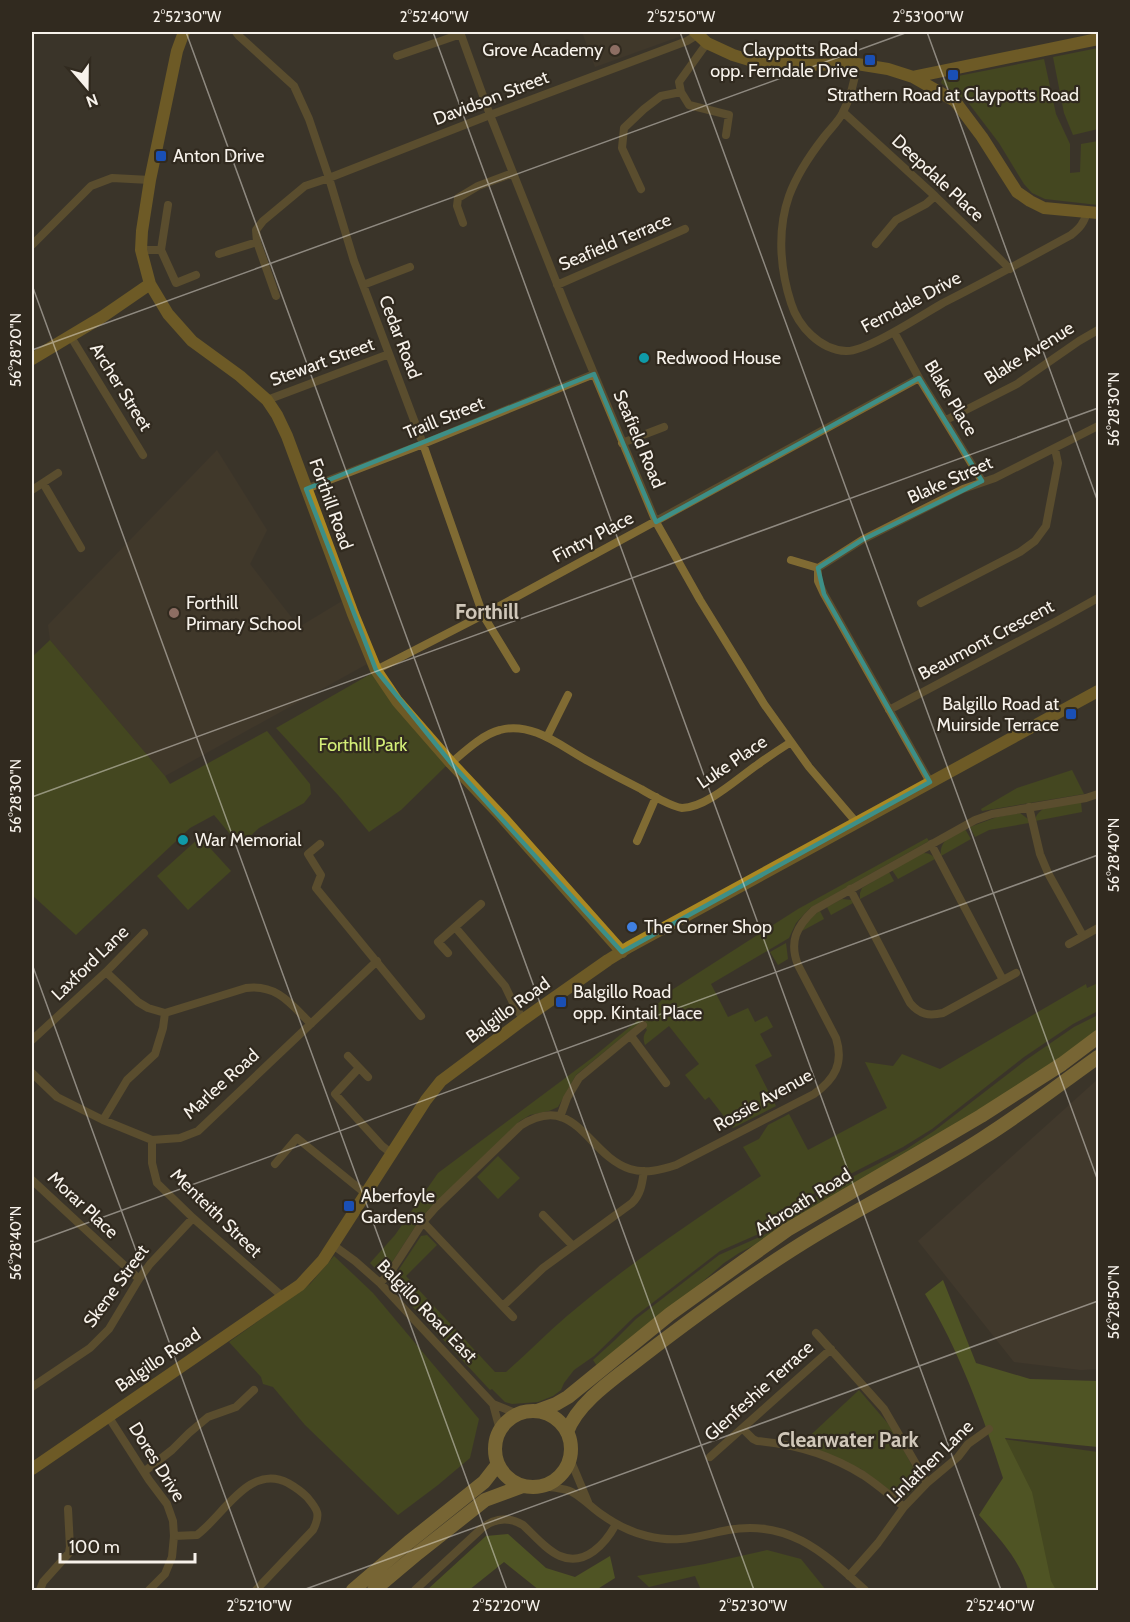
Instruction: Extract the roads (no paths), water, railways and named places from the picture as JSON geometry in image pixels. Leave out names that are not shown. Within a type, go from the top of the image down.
[{"type":"main road","name":"Arbroath Road","points":[[537,1412],[568,1397],[670,1314],[787,1230],[981,1116],[1062,1064],[1098,1037]]},
{"type":"main road","name":"Arbroath Road","points":[[567,1432],[579,1410],[607,1384],[684,1323],[743,1281],[814,1236],[983,1138],[1098,1057]]},
{"type":"main road","points":[[537,1412],[554,1418],[567,1432],[570,1441],[570,1460],[561,1476],[545,1486],[523,1486],[508,1478],[498,1464],[495,1453],[500,1430],[518,1414],[537,1412]]},
{"type":"main road","points":[[353,1590],[408,1542],[484,1482],[498,1464]]},
{"type":"main road","points":[[374,1590],[485,1500],[523,1486]]},
{"type":"street","name":"Forthill Road","points":[[184,32],[177,51],[150,180],[142,231],[141,250],[150,284],[168,314],[192,341],[267,399],[277,415],[376,670],[398,701],[451,763],[622,952]]},
{"type":"street","name":"Cedar Road","points":[[236,32],[294,86],[309,119],[354,261],[423,444],[483,615],[516,669]]},
{"type":"street","points":[[397,56],[460,33]]},
{"type":"street","name":"Seafield Road","points":[[460,33],[557,285],[656,522],[705,609],[764,704],[809,767],[856,822]]},
{"type":"street","points":[[696,33],[707,44],[732,56],[756,62],[803,65],[857,64],[888,69],[913,77],[955,101],[982,137],[1017,192],[1044,208],[1093,213]]},
{"type":"street","name":"Davidson Street","points":[[257,242],[256,230],[263,221],[305,186],[687,41],[696,33]]},
{"type":"street","points":[[913,77],[1098,39]]},
{"type":"street","points":[[707,44],[679,82],[681,93],[689,105],[729,115],[726,135]]},
{"type":"street","name":"Ferndale Drive","points":[[857,64],[856,75],[843,112],[799,173],[789,197],[783,223],[782,268],[792,306],[799,322],[822,344],[834,349],[855,350],[894,332],[1071,235],[1093,213]]},
{"type":"street","points":[[641,189],[622,148],[624,128],[661,96],[681,93]]},
{"type":"street","name":"Deepdale Place","points":[[843,112],[936,196],[1010,269]]},
{"type":"street","points":[[464,223],[457,206],[458,198],[478,186],[513,173]]},
{"type":"street","points":[[32,245],[91,186],[112,178],[150,180]]},
{"type":"street","points":[[876,244],[896,220],[936,196]]},
{"type":"street","points":[[168,205],[161,250],[176,283],[196,275]]},
{"type":"street","name":"Seafield Terrace","points":[[557,285],[685,229]]},
{"type":"street","points":[[219,254],[257,242],[276,296]]},
{"type":"street","points":[[141,250],[161,250]]},
{"type":"street","points":[[363,285],[410,267]]},
{"type":"street","points":[[32,359],[71,337],[150,284]]},
{"type":"street","name":"Blake Avenue","points":[[945,420],[1017,384],[1098,330]]},
{"type":"street","name":"Blake Place","points":[[894,332],[919,378],[982,481]]},
{"type":"street","name":"Archer Street","points":[[71,337],[143,455]]},
{"type":"street","name":"Stewart Street","points":[[267,399],[389,354]]},
{"type":"street","name":"Traill Street","points":[[306,489],[594,374]]},
{"type":"street","name":"Fintry Place","points":[[376,670],[656,522],[919,378]]},
{"type":"street","name":"Blake Street","points":[[818,568],[862,540],[963,489],[995,478],[1098,426]]},
{"type":"street","points":[[622,443],[663,427]]},
{"type":"street","points":[[921,603],[1020,552],[1035,541],[1046,526],[1058,463],[1055,449]]},
{"type":"street","points":[[32,490],[58,473]]},
{"type":"street","points":[[43,483],[81,548]]},
{"type":"street","points":[[791,560],[818,568],[818,580],[824,594],[930,782]]},
{"type":"street","name":"Beaumont Crescent","points":[[889,710],[1098,598]]},
{"type":"street","name":"Balgillo Road","points":[[32,1468],[283,1298],[311,1274],[333,1245],[391,1153],[441,1081],[524,1019],[622,952],[1098,691]]},
{"type":"street","points":[[547,737],[568,695]]},
{"type":"street","name":"Luke Place","points":[[451,763],[477,742],[499,730],[515,729],[532,732],[547,737],[587,761],[682,808],[703,802],[729,787],[756,765],[791,742]]},
{"type":"street","name":"Rossie Avenue","points":[[560,1117],[579,1127],[617,1163],[630,1169],[661,1170],[676,1165],[814,1094],[834,1076],[840,1050],[794,955],[794,944],[799,926],[806,917],[850,889],[975,820],[992,814],[1098,794]]},
{"type":"street","points":[[637,841],[656,797]]},
{"type":"street","points":[[1029,807],[1048,873],[1083,936]]},
{"type":"street","points":[[320,844],[308,854],[321,875],[316,888],[421,1016]]},
{"type":"street","points":[[931,844],[1003,980]]},
{"type":"street","points":[[850,889],[910,1003],[916,1010],[924,1014],[943,1013],[1016,973]]},
{"type":"street","points":[[448,953],[438,942],[481,904]]},
{"type":"street","points":[[455,927],[505,986],[516,1009],[524,1019]]},
{"type":"street","points":[[1069,944],[1098,928]]},
{"type":"street","name":"Laxford Lane","points":[[32,1040],[106,972],[144,933]]},
{"type":"street","name":"Marlee Road","points":[[32,1073],[57,1097],[103,1119],[152,1140],[180,1138],[198,1131],[377,961]]},
{"type":"street","points":[[106,972],[138,1002],[148,1008],[165,1012],[246,988],[257,987],[273,990],[287,1000],[311,1024]]},
{"type":"street","points":[[103,1119],[127,1080],[155,1054],[165,1012]]},
{"type":"street","points":[[380,1283],[390,1273],[423,1222],[436,1207],[520,1126],[539,1116],[560,1117],[567,1098],[579,1078],[643,1025]]},
{"type":"street","points":[[631,1036],[666,1083]]},
{"type":"street","points":[[348,1056],[368,1077]]},
{"type":"street","points":[[359,1068],[335,1094],[391,1153]]},
{"type":"street","points":[[275,1164],[297,1138],[366,1194]]},
{"type":"street","name":"Menteith Street","points":[[152,1140],[152,1163],[157,1183],[283,1298]]},
{"type":"street","points":[[503,1306],[543,1268],[632,1203],[638,1197],[644,1171]]},
{"type":"street","name":"Morar Place","points":[[32,1180],[139,1279]]},
{"type":"street","points":[[543,1215],[573,1246]]},
{"type":"street","name":"Skene Street","points":[[32,1387],[90,1348],[109,1329],[150,1264],[193,1218]]},
{"type":"street","points":[[423,1222],[513,1317]]},
{"type":"street","name":"Balgillo Road East","points":[[333,1245],[380,1283],[493,1404],[518,1414]]},
{"type":"street","points":[[816,1333],[888,1414],[927,1483]]},
{"type":"street","name":"Glenfeshie Terrace","points":[[710,1457],[831,1349]]},
{"type":"street","points":[[145,1471],[208,1417],[236,1407],[254,1390]]},
{"type":"street","name":"Balgillo Road East","points":[[493,1404],[500,1430]]},
{"type":"street","name":"Dores Drive","points":[[108,1416],[167,1504],[173,1521],[172,1557],[165,1574],[149,1590]]},
{"type":"street","points":[[742,1429],[757,1441],[805,1449],[848,1467],[864,1476],[904,1507]]},
{"type":"street","name":"Linlathen Lane","points":[[849,1576],[878,1543],[904,1507],[927,1483],[958,1458],[968,1444],[989,1429]]},
{"type":"street","points":[[570,1460],[588,1502]]},
{"type":"street","points":[[174,1536],[197,1535],[242,1490],[264,1479],[279,1479],[293,1486],[303,1493],[316,1508],[319,1518],[313,1530],[256,1590]]},
{"type":"street","points":[[545,1486],[572,1492],[616,1524],[639,1534],[670,1539],[690,1539],[731,1529],[762,1529],[780,1532],[805,1541],[822,1552],[865,1590]]},
{"type":"street","points":[[40,1590],[43,1582],[69,1553],[68,1509]]},
{"type":"street","points":[[415,1590],[488,1523],[508,1519],[517,1521],[553,1552],[573,1559],[590,1554],[599,1547],[607,1540],[616,1524]]},
{"type":"place","name":"Grove Academy","points":[[615,50]]},
{"type":"place","name":"Claypotts Road opp. Ferndale Drive","points":[[870,60]]},
{"type":"place","name":"Strathern Road at Claypotts Road","points":[[953,75]]},
{"type":"place","name":"Anton Drive","points":[[161,156]]},
{"type":"place","name":"Redwood House","points":[[644,358]]},
{"type":"place","name":"Forthill Primary School","points":[[174,613]]},
{"type":"place","name":"Balgillo Road at Muirside Terrace","points":[[1071,714]]},
{"type":"place","name":"War Memorial","points":[[183,840]]},
{"type":"place","name":"The Corner Shop","points":[[632,927]]},
{"type":"place","name":"Balgillo Road opp. Kintail Place","points":[[561,1002]]},
{"type":"place","name":"Aberfoyle Gardens","points":[[349,1206]]},
{"type":"district","name":"Forthill","points":[[487,611]]},
{"type":"district","name":"Clearwater Park","points":[[848,1439]]},
{"type":"park label","name":"Forthill Park","points":[[363,745]]}]
